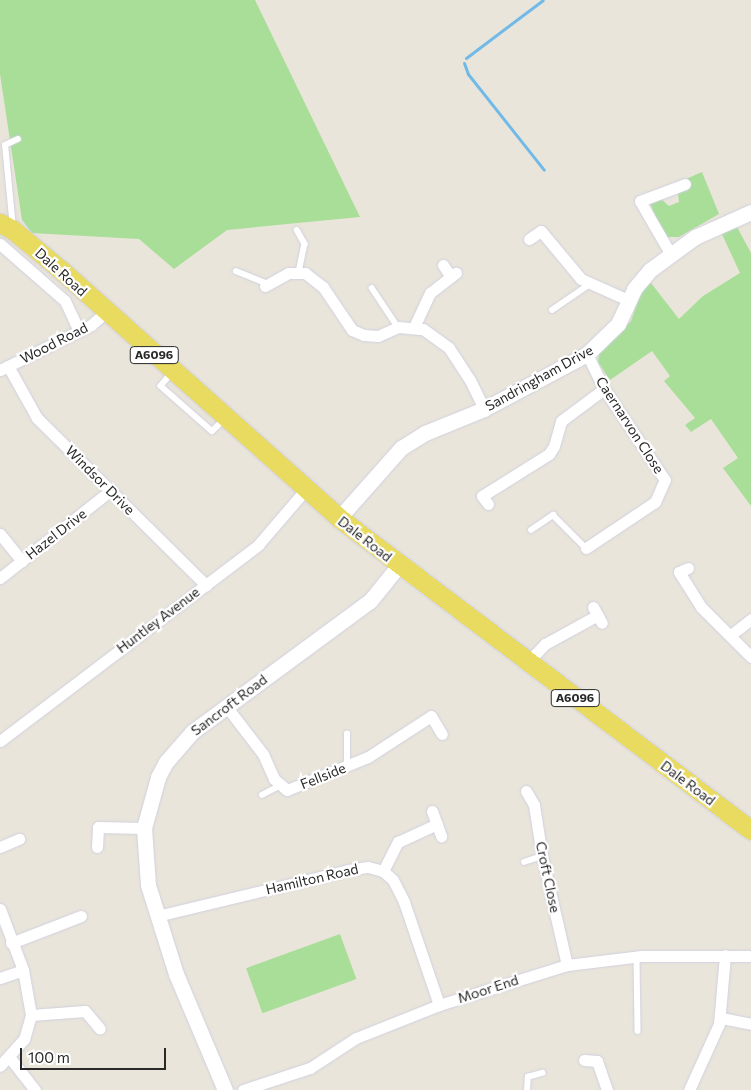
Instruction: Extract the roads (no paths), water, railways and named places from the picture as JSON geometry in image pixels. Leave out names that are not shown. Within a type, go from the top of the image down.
[{"type":"main road","name":"Dale Road","points":[[6,227],[106,312],[339,518],[751,830]]},
{"type":"street","points":[[670,253],[640,201],[685,184]]},
{"type":"street","name":"Sandringham Drive","points":[[339,518],[401,448],[425,433],[484,409],[587,354],[614,329],[639,281],[670,253],[706,231],[751,212]]},
{"type":"street","points":[[529,239],[541,230],[572,272],[590,284],[628,300]]},
{"type":"street","name":"Dale Road","points":[[0,244],[65,301],[79,331]]},
{"type":"street","points":[[414,327],[430,293],[453,275],[443,265]]},
{"type":"street","points":[[267,285],[288,273],[299,272],[315,278],[352,330],[364,336],[378,336],[398,327],[414,327],[449,348],[470,380],[484,409]]},
{"type":"street","name":"Wood Road","points":[[4,368],[79,331],[106,312]]},
{"type":"street","name":"Caernarvon Close","points":[[586,548],[655,502],[665,487],[663,473],[604,389],[587,354]]},
{"type":"street","name":"Windsor Drive","points":[[4,368],[37,418],[206,585]]},
{"type":"street","points":[[485,500],[552,451],[561,421],[604,389]]},
{"type":"street","name":"Huntley Avenue","points":[[0,741],[258,545],[306,489]]},
{"type":"street","name":"Hazel Drive","points":[[0,578],[111,490]]},
{"type":"street","points":[[0,534],[22,561]]},
{"type":"street","name":"Sancroft Road","points":[[225,1090],[176,974],[157,916],[143,855],[144,828],[166,762],[192,732],[370,601],[399,565]]},
{"type":"street","points":[[688,568],[679,572],[702,607],[732,634],[751,657]]},
{"type":"street","points":[[528,662],[545,644],[598,615]]},
{"type":"street","points":[[732,634],[751,619]]},
{"type":"street","points":[[226,706],[263,754],[279,786]]},
{"type":"street","name":"Fellside","points":[[279,786],[287,790],[347,766],[386,748],[408,729],[431,716],[442,734]]},
{"type":"street","name":"Croft Close","points":[[526,790],[534,805],[542,856],[567,965]]},
{"type":"street","points":[[432,810],[442,836]]},
{"type":"street","points":[[437,824],[398,842],[383,871],[393,880],[404,902],[439,1005]]},
{"type":"street","points":[[97,847],[98,827],[144,828]]},
{"type":"street","points":[[0,847],[19,840]]},
{"type":"street","name":"Hamilton Road","points":[[157,916],[348,870],[368,867],[383,871]]},
{"type":"street","points":[[0,909],[11,943],[23,970],[31,1015],[24,1039],[10,1058],[0,1066]]},
{"type":"street","points":[[11,943],[81,916]]},
{"type":"street","points":[[694,1088],[721,1018],[725,956]]},
{"type":"street","name":"Moor End","points":[[243,1090],[310,1068],[356,1038],[439,1005],[567,965],[637,957],[751,956]]},
{"type":"street","points":[[0,978],[23,970]]},
{"type":"street","points":[[31,1015],[85,1011],[100,1029]]},
{"type":"street","points":[[721,1018],[751,1024]]},
{"type":"street","points":[[10,1058],[35,1090]]},
{"type":"street","points":[[584,1060],[597,1061],[607,1090]]},
{"type":"lane","points":[[6,227],[11,179],[5,145],[18,139]]},
{"type":"lane","points":[[297,230],[305,244],[299,272]]},
{"type":"lane","points":[[236,271],[267,285]]},
{"type":"lane","points":[[552,310],[590,284]]},
{"type":"lane","points":[[372,288],[398,327]]},
{"type":"lane","points":[[532,530],[553,515],[586,548]]},
{"type":"lane","points":[[347,766],[348,734]]},
{"type":"lane","points":[[262,795],[279,786]]},
{"type":"lane","points":[[524,862],[542,856]]},
{"type":"lane","points":[[637,957],[638,1031]]},
{"type":"lane","points":[[527,1090],[528,1078],[542,1072]]},
{"type":"waterway","points":[[466,58],[543,0]]},
{"type":"waterway","points":[[464,63],[468,74],[544,170]]}]
